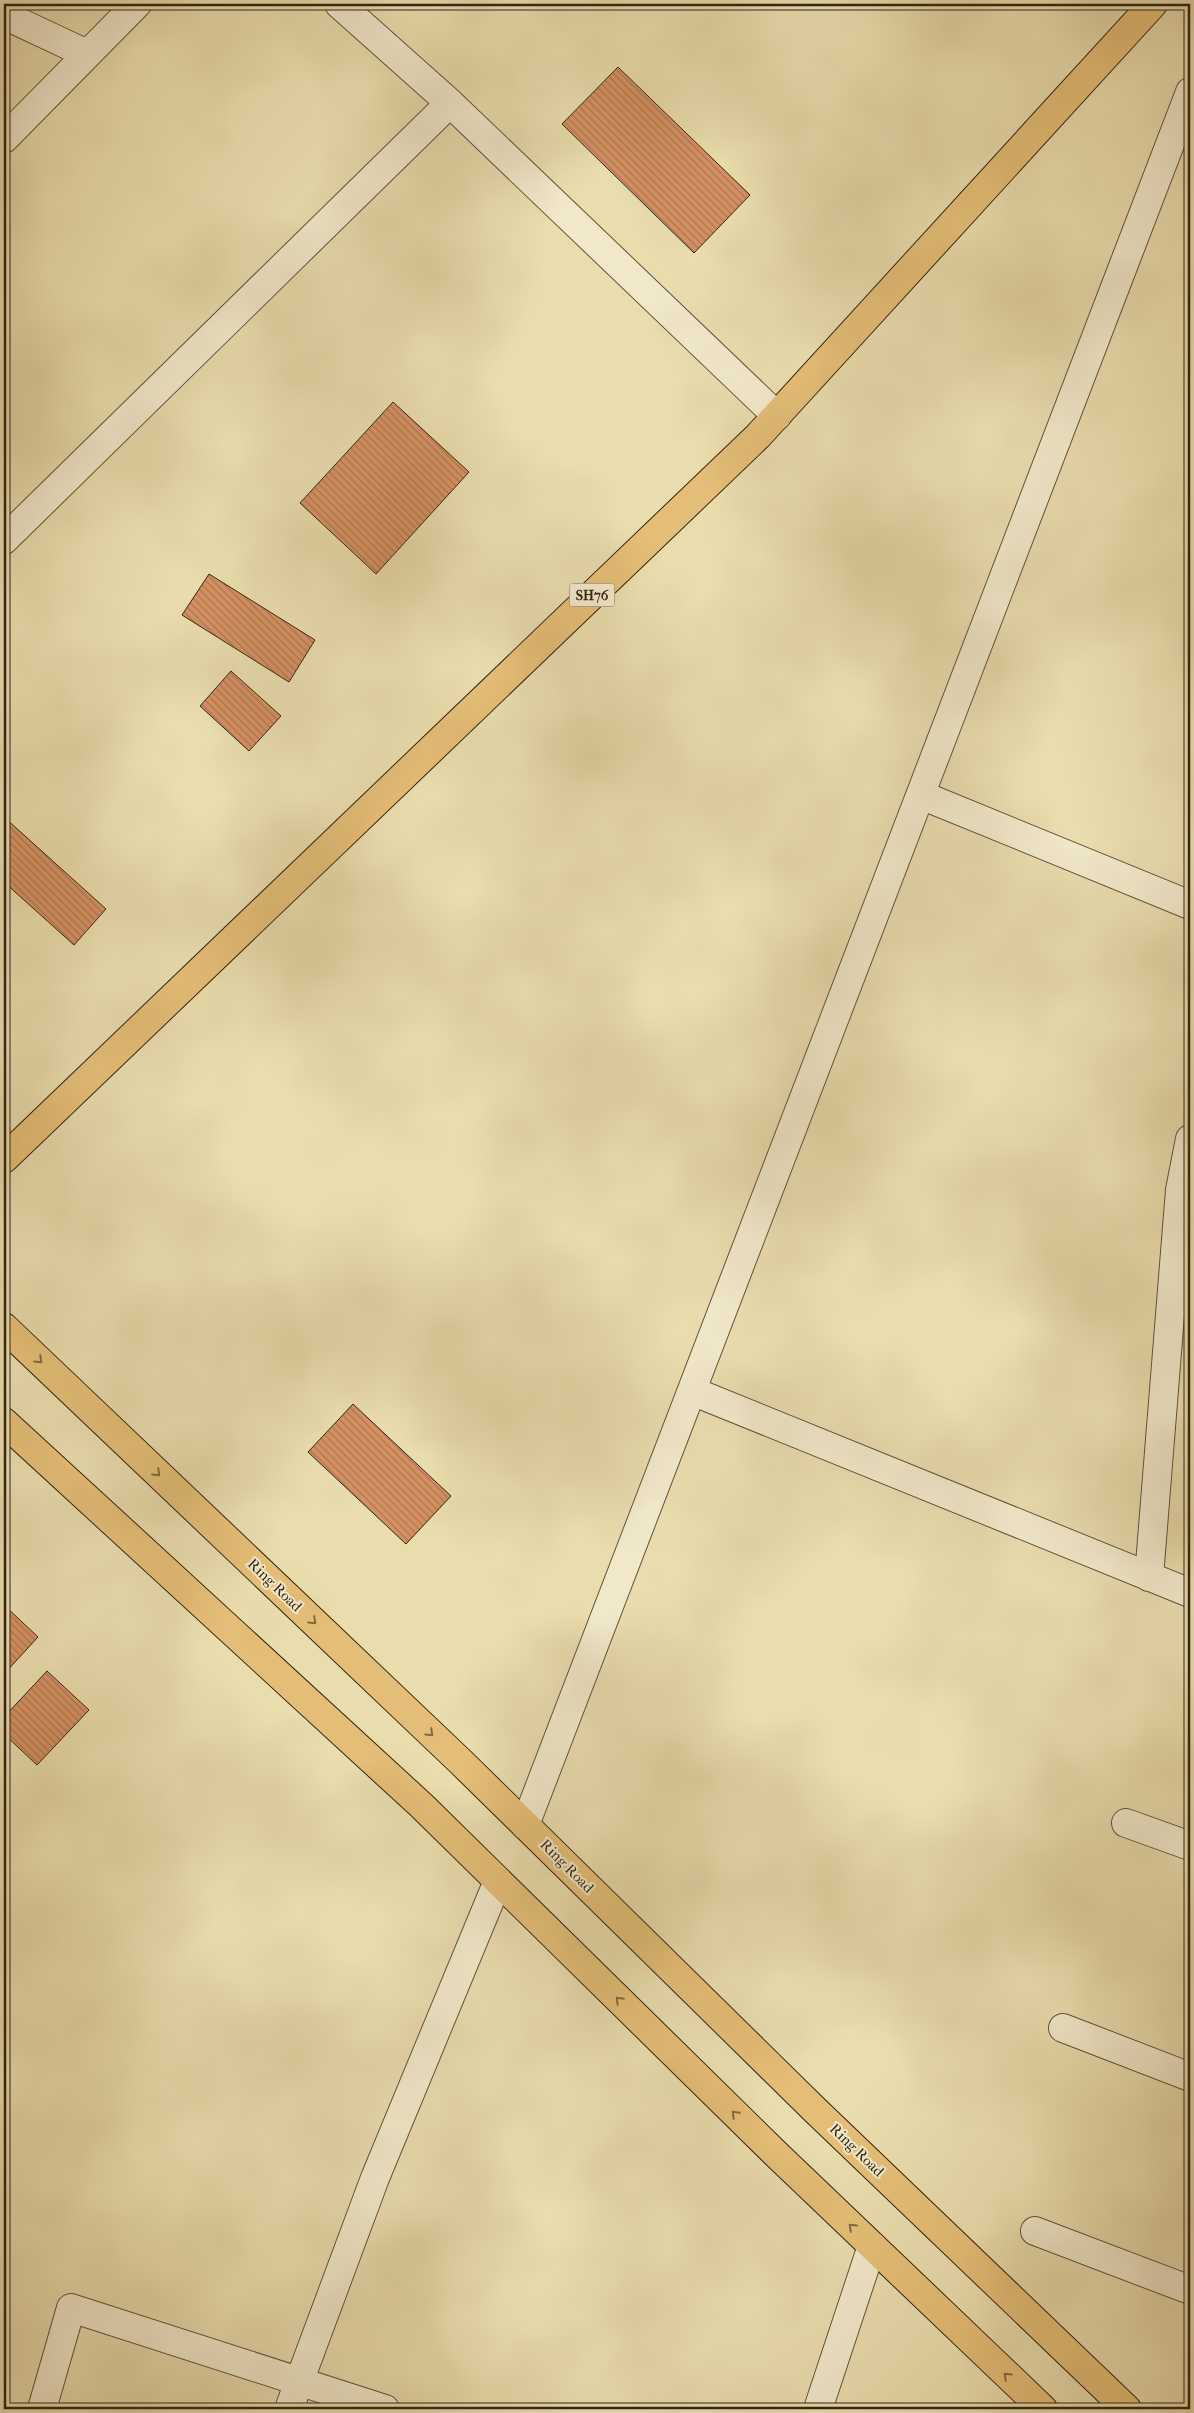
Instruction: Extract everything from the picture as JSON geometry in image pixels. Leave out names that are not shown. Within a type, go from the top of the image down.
[{"type":"main road","name":"SH76","points":[[4,1159],[777,416],[1153,4]]},
{"type":"main road","name":"Ring Road","points":[[4,1327],[526,1825],[816,2111],[1127,2409]]},
{"type":"main road","points":[[4,1422],[422,1806],[872,2246],[1042,2409]]},
{"type":"street","points":[[4,139],[137,4]]},
{"type":"street","points":[[338,4],[450,103],[777,416]]},
{"type":"street","points":[[4,15],[88,54]]},
{"type":"street","points":[[526,1825],[1190,92]]},
{"type":"street","points":[[4,540],[450,103]]},
{"type":"street","points":[[921,795],[1190,905]]},
{"type":"street","points":[[1149,1577],[1180,1190],[1190,1138]]},
{"type":"street","points":[[692,1391],[1190,1593]]},
{"type":"street","points":[[1126,1823],[1190,1846]]},
{"type":"street","points":[[289,2409],[376,2178],[498,1880]]},
{"type":"street","points":[[1063,2028],[1190,2077]]},
{"type":"street","points":[[1036,2231],[1190,2290]]},
{"type":"street","points":[[818,2409],[872,2246]]},
{"type":"street","points":[[42,2409],[71,2308],[385,2409]]},
{"type":"building","points":[[618,67],[750,195],[694,253],[562,124]]},
{"type":"building","points":[[393,402],[469,472],[376,574],[300,503]]},
{"type":"building","points":[[209,574],[315,640],[289,682],[182,615]]},
{"type":"building","points":[[231,671],[281,716],[249,751],[200,706]]},
{"type":"building","points":[[4,817],[106,909],[74,945],[4,882]]},
{"type":"building","points":[[353,1404],[451,1496],[406,1544],[308,1452]]},
{"type":"building","points":[[4,1605],[38,1637],[4,1674]]},
{"type":"building","points":[[47,1671],[89,1710],[37,1765],[4,1734],[4,1717]]}]
